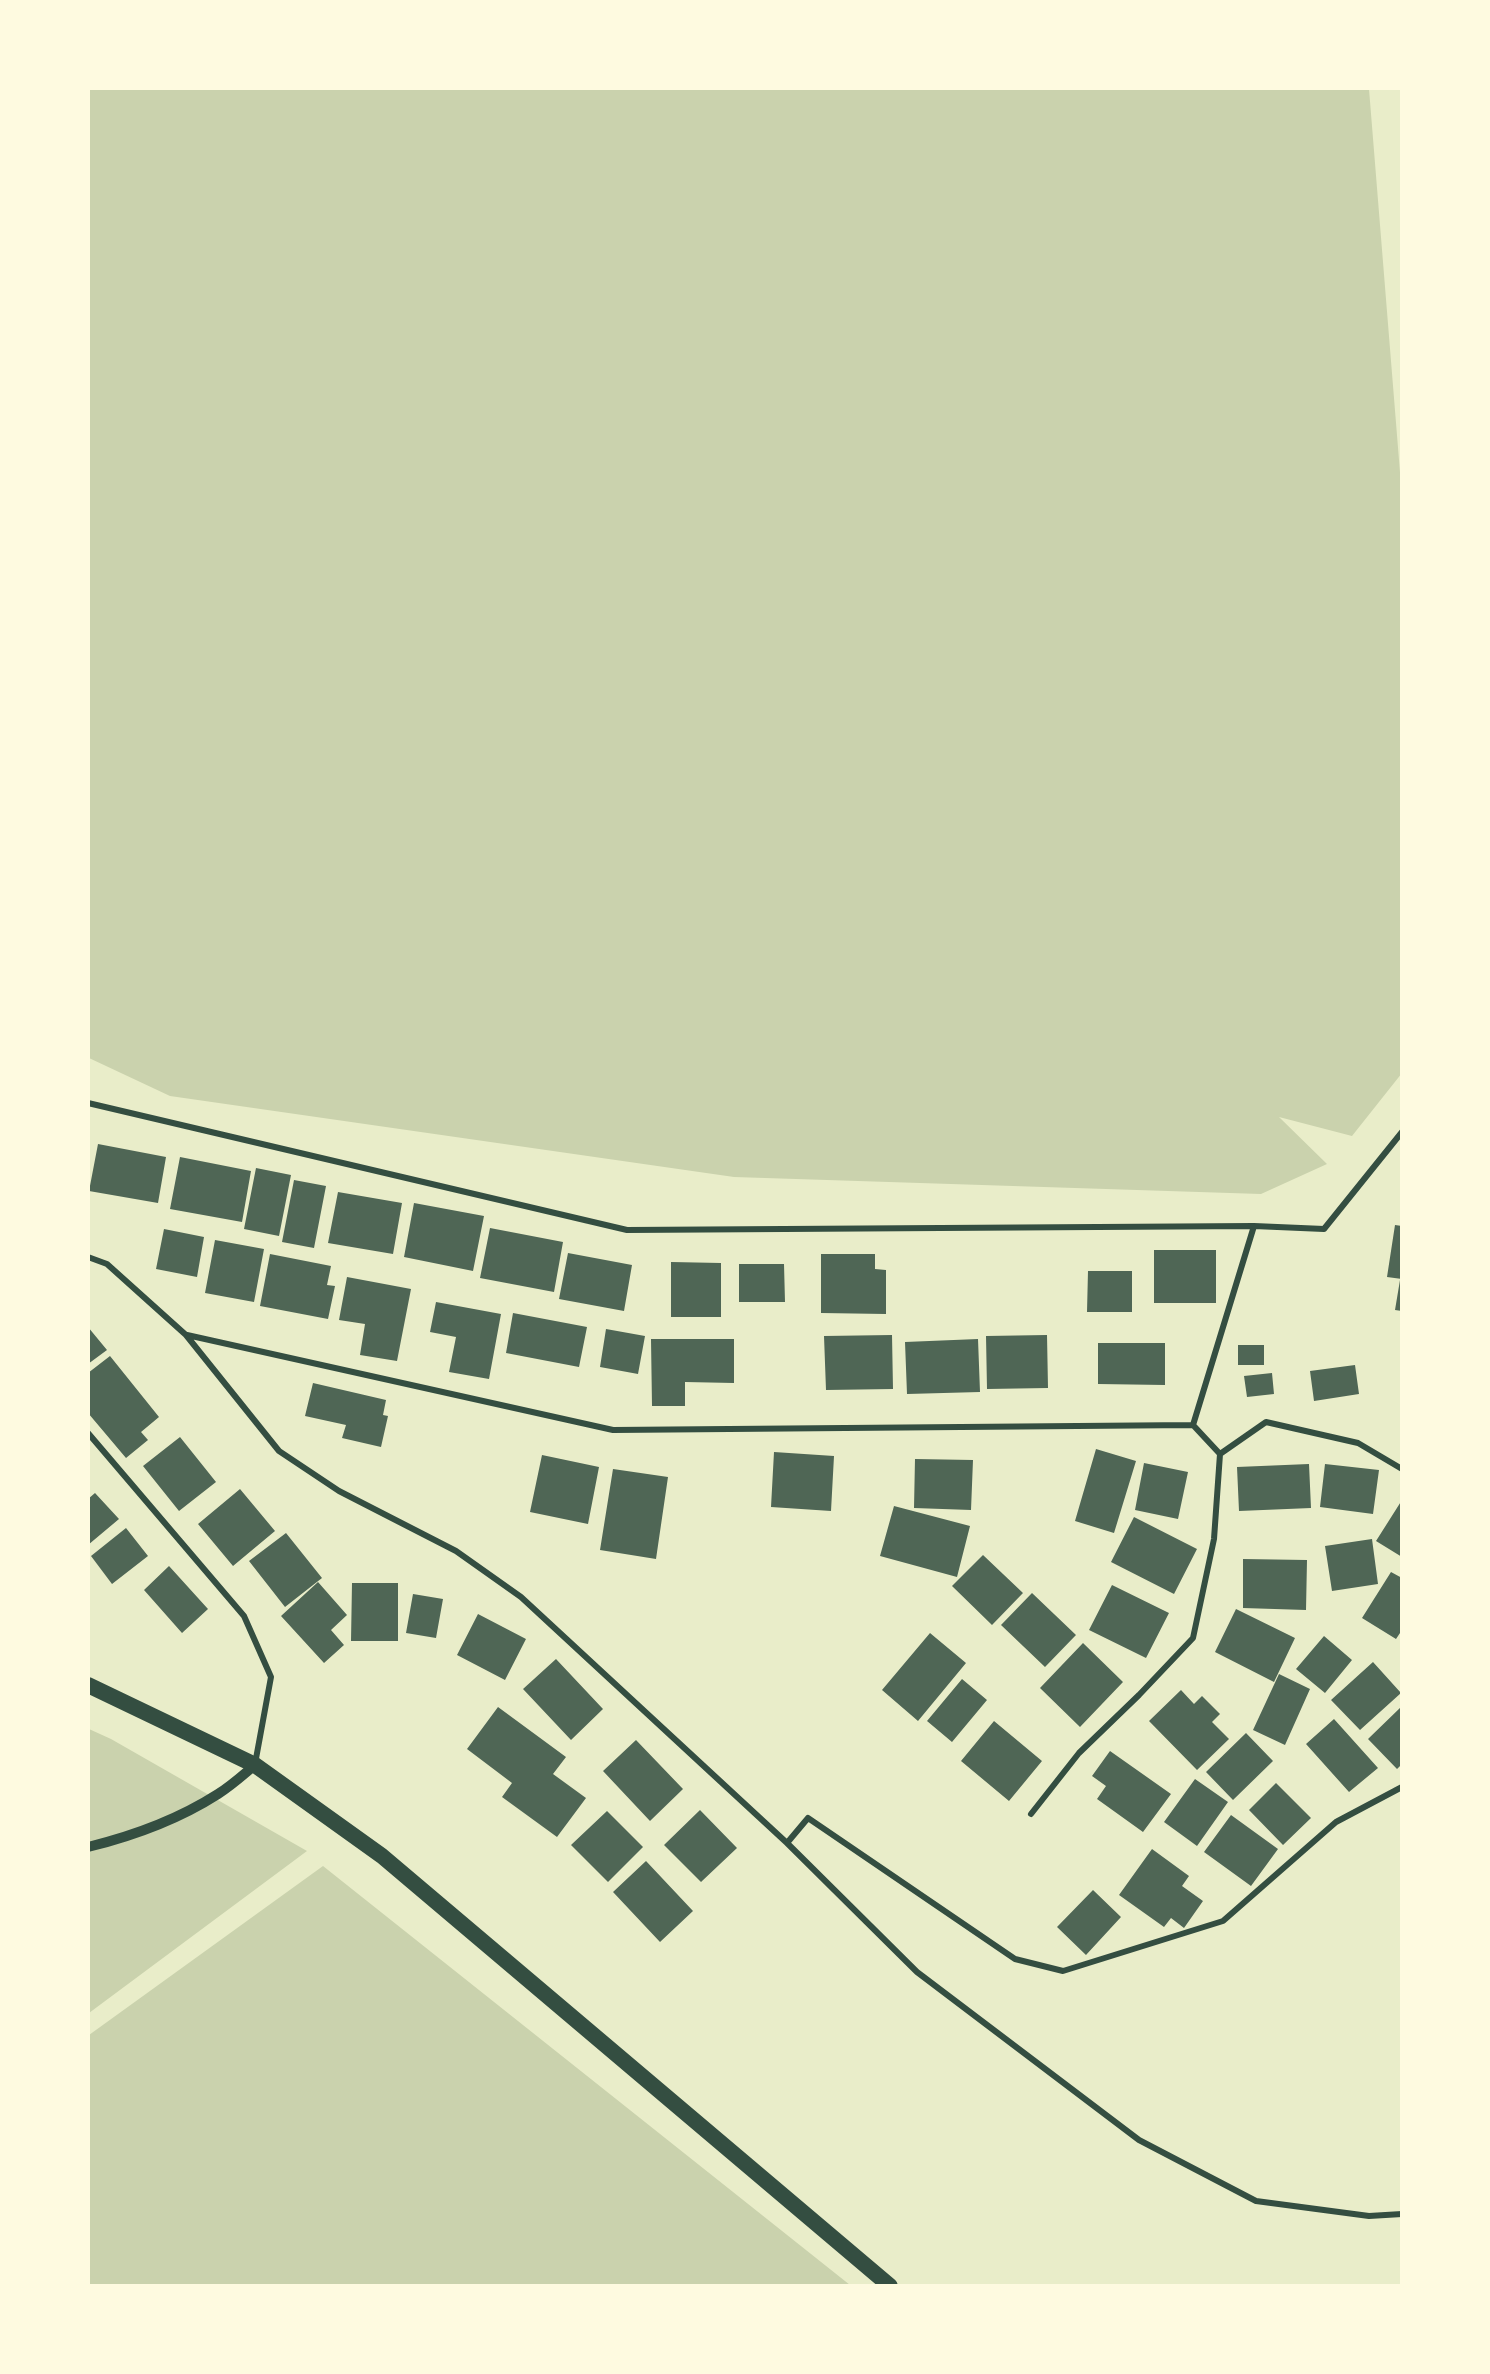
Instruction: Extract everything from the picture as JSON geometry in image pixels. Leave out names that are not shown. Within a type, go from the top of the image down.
[{"type":"highway","points":[[88,1684],[255,1766],[382,1856],[890,2286]]},
{"type":"street","points":[[88,1103],[627,1230],[1254,1226],[1324,1229],[1401,1132]]},
{"type":"street","points":[[1193,1425],[1254,1226]]},
{"type":"street","points":[[88,1257],[107,1264],[186,1335],[279,1451],[339,1491],[456,1551],[521,1597],[787,1843],[917,1972],[1139,2140],[1256,2201],[1369,2216],[1401,2214]]},
{"type":"street","points":[[186,1335],[613,1430],[1193,1425],[1220,1454],[1214,1539],[1193,1638],[1079,1754],[1031,1814]]},
{"type":"street","points":[[1220,1454],[1266,1422],[1358,1443],[1401,1469]]},
{"type":"street","points":[[88,1433],[244,1616],[271,1677],[255,1766],[220,1793],[186,1813],[112,1841],[88,1847]]},
{"type":"street","points":[[787,1843],[808,1818],[1015,1959],[1063,1971],[1223,1921],[1335,1822],[1401,1787]]},
{"type":"green space","points":[[88,89],[1369,89],[1402,497],[1402,1073],[1352,1136],[1279,1117],[1327,1164],[1261,1194],[734,1177],[170,1096],[89,1058]]},
{"type":"green space","points":[[89,1729],[111,1739],[307,1851],[89,2013]]},
{"type":"green space","points":[[323,1866],[850,2285],[89,2285],[89,2035]]},
{"type":"building","points":[[98,1144],[166,1157],[158,1203],[89,1191]]},
{"type":"building","points":[[180,1157],[251,1171],[242,1222],[170,1209]]},
{"type":"building","points":[[256,1168],[291,1175],[279,1236],[244,1229]]},
{"type":"building","points":[[294,1180],[326,1186],[314,1248],[282,1242]]},
{"type":"building","points":[[338,1192],[402,1203],[393,1254],[328,1243]]},
{"type":"building","points":[[414,1203],[484,1216],[473,1271],[404,1257]]},
{"type":"building","points":[[1395,1225],[1402,1226],[1402,1279],[1387,1277]]},
{"type":"building","points":[[490,1228],[563,1242],[554,1292],[480,1278]]},
{"type":"building","points":[[164,1229],[204,1237],[197,1277],[156,1269]]},
{"type":"building","points":[[215,1240],[264,1249],[254,1302],[205,1293]]},
{"type":"building","points":[[1154,1250],[1216,1250],[1216,1303],[1154,1303]]},
{"type":"building","points":[[568,1253],[632,1265],[624,1311],[559,1299]]},
{"type":"building","points":[[270,1254],[331,1266],[327,1285],[335,1286],[328,1319],[260,1306]]},
{"type":"building","points":[[821,1254],[875,1254],[875,1269],[886,1270],[886,1314],[821,1313]]},
{"type":"building","points":[[671,1262],[721,1263],[721,1317],[671,1317]]},
{"type":"building","points":[[739,1264],[784,1264],[785,1302],[739,1302]]},
{"type":"building","points":[[1088,1271],[1132,1271],[1132,1312],[1087,1312]]},
{"type":"building","points":[[347,1277],[411,1289],[397,1361],[360,1355],[365,1324],[339,1320]]},
{"type":"building","points":[[1400,1280],[1402,1280],[1402,1311],[1395,1310]]},
{"type":"building","points":[[436,1302],[501,1314],[489,1379],[449,1372],[456,1337],[430,1332]]},
{"type":"building","points":[[513,1313],[587,1327],[579,1367],[506,1353]]},
{"type":"building","points":[[88,1327],[107,1350],[88,1364]]},
{"type":"building","points":[[606,1329],[645,1336],[638,1374],[600,1367]]},
{"type":"building","points":[[892,1335],[893,1389],[826,1390],[824,1336]]},
{"type":"building","points":[[1047,1335],[1048,1388],[987,1389],[986,1336]]},
{"type":"building","points":[[651,1339],[734,1339],[734,1383],[685,1382],[685,1406],[652,1406]]},
{"type":"building","points":[[978,1339],[980,1392],[907,1394],[905,1342]]},
{"type":"building","points":[[1098,1343],[1165,1343],[1165,1385],[1098,1384]]},
{"type":"building","points":[[1238,1345],[1264,1345],[1264,1365],[1238,1365]]},
{"type":"building","points":[[110,1356],[159,1417],[141,1432],[148,1440],[126,1458],[88,1413],[88,1373]]},
{"type":"building","points":[[1355,1365],[1359,1394],[1314,1401],[1310,1371]]},
{"type":"building","points":[[1272,1373],[1274,1394],[1247,1397],[1244,1376]]},
{"type":"building","points":[[313,1383],[386,1400],[383,1415],[388,1416],[381,1447],[342,1438],[346,1425],[305,1416]]},
{"type":"building","points":[[180,1437],[216,1482],[179,1511],[143,1466]]},
{"type":"building","points":[[1096,1449],[1136,1461],[1114,1533],[1075,1521]]},
{"type":"building","points":[[774,1452],[834,1456],[831,1511],[771,1507]]},
{"type":"building","points":[[542,1455],[599,1467],[588,1524],[530,1512]]},
{"type":"building","points":[[915,1459],[973,1460],[971,1510],[914,1508]]},
{"type":"building","points":[[1144,1463],[1188,1472],[1178,1519],[1135,1510]]},
{"type":"building","points":[[1309,1464],[1311,1508],[1239,1511],[1237,1467]]},
{"type":"building","points":[[1325,1464],[1379,1470],[1373,1514],[1320,1507]]},
{"type":"building","points":[[613,1469],[668,1477],[656,1559],[600,1550]]},
{"type":"building","points":[[240,1489],[275,1531],[233,1566],[198,1524]]},
{"type":"building","points":[[95,1493],[119,1519],[88,1545],[88,1499]]},
{"type":"building","points":[[1402,1500],[1402,1557],[1376,1541]]},
{"type":"building","points":[[894,1506],[970,1526],[957,1577],[880,1556]]},
{"type":"building","points":[[1134,1517],[1197,1549],[1174,1594],[1111,1562]]},
{"type":"building","points":[[126,1528],[148,1556],[112,1584],[91,1556]]},
{"type":"building","points":[[286,1533],[322,1578],[285,1607],[249,1561]]},
{"type":"building","points":[[1372,1539],[1378,1584],[1332,1591],[1325,1546]]},
{"type":"building","points":[[983,1555],[1023,1593],[992,1625],[952,1586]]},
{"type":"building","points":[[1243,1559],[1307,1560],[1306,1610],[1243,1608]]},
{"type":"building","points":[[169,1566],[208,1609],[182,1633],[144,1590]]},
{"type":"building","points":[[1391,1572],[1402,1578],[1402,1630],[1396,1639],[1362,1618]]},
{"type":"building","points":[[318,1582],[347,1615],[331,1630],[344,1645],[324,1663],[281,1616]]},
{"type":"building","points":[[352,1583],[398,1583],[398,1641],[351,1641]]},
{"type":"building","points":[[1112,1585],[1169,1613],[1146,1658],[1089,1630]]},
{"type":"building","points":[[1032,1593],[1076,1635],[1045,1667],[1001,1625]]},
{"type":"building","points":[[413,1594],[443,1599],[436,1638],[406,1633]]},
{"type":"building","points":[[1236,1609],[1295,1638],[1274,1682],[1215,1652]]},
{"type":"building","points":[[478,1614],[526,1639],[505,1680],[457,1655]]},
{"type":"building","points":[[930,1633],[966,1663],[918,1721],[882,1690]]},
{"type":"building","points":[[1324,1636],[1352,1660],[1325,1693],[1296,1669]]},
{"type":"building","points":[[1083,1643],[1123,1682],[1080,1727],[1040,1688]]},
{"type":"building","points":[[556,1659],[603,1709],[571,1740],[523,1689]]},
{"type":"building","points":[[1373,1662],[1401,1693],[1360,1730],[1331,1700]]},
{"type":"building","points":[[1279,1674],[1310,1689],[1285,1745],[1253,1730]]},
{"type":"building","points":[[962,1679],[987,1700],[952,1742],[927,1721]]},
{"type":"building","points":[[1181,1690],[1194,1704],[1202,1696],[1220,1714],[1212,1722],[1229,1739],[1197,1770],[1149,1721]]},
{"type":"building","points":[[1402,1706],[1402,1764],[1397,1769],[1368,1739]]},
{"type":"building","points":[[498,1707],[566,1757],[553,1774],[586,1798],[557,1837],[502,1797],[512,1783],[467,1749]]},
{"type":"building","points":[[1334,1719],[1378,1768],[1349,1792],[1306,1744]]},
{"type":"building","points":[[994,1721],[1042,1761],[1009,1801],[961,1761]]},
{"type":"building","points":[[1246,1733],[1273,1761],[1233,1800],[1206,1772]]},
{"type":"building","points":[[636,1740],[683,1789],[650,1821],[603,1771]]},
{"type":"building","points":[[1110,1751],[1171,1794],[1143,1832],[1097,1799],[1106,1786],[1092,1776]]},
{"type":"building","points":[[1195,1779],[1228,1802],[1197,1846],[1164,1822]]},
{"type":"building","points":[[1276,1783],[1311,1818],[1283,1845],[1249,1810]]},
{"type":"building","points":[[700,1810],[737,1848],[701,1882],[664,1845]]},
{"type":"building","points":[[607,1811],[643,1847],[608,1882],[571,1845]]},
{"type":"building","points":[[1231,1815],[1278,1849],[1251,1886],[1204,1852]]},
{"type":"building","points":[[1152,1849],[1189,1876],[1182,1886],[1203,1901],[1184,1928],[1171,1918],[1164,1927],[1119,1895]]},
{"type":"building","points":[[646,1861],[693,1911],[660,1942],[613,1892]]},
{"type":"building","points":[[1093,1890],[1121,1917],[1086,1955],[1057,1927]]}]
